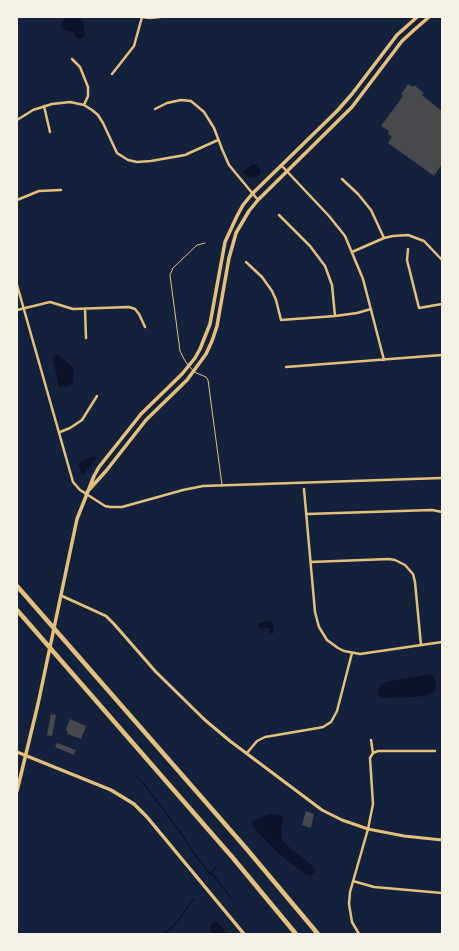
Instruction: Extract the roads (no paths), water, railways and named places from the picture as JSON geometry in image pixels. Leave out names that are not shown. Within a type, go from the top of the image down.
[{"type":"highway","points":[[17,586],[318,934]]},
{"type":"highway","points":[[17,610],[247,874],[296,934]]},
{"type":"main road","points":[[17,791],[62,596],[77,519],[86,493],[100,467],[130,427],[150,404],[182,374],[200,349],[210,324],[225,242],[236,216],[252,194],[337,111],[352,94],[397,35],[418,17]]},
{"type":"main road","points":[[86,493],[96,483],[146,420],[196,373],[209,347],[217,326],[229,258],[234,239],[243,221],[258,200],[352,107],[402,41],[429,17]]},
{"type":"main road","points":[[17,752],[111,790],[134,804],[147,817],[244,934]]},
{"type":"street","points":[[112,74],[134,46],[141,17],[160,17]]},
{"type":"street","points":[[72,59],[80,67],[88,87],[88,96],[84,105]]},
{"type":"street","points":[[154,109],[180,100],[191,102],[204,112],[210,120],[229,165],[258,200]]},
{"type":"street","points":[[17,120],[29,112],[44,106],[66,103],[84,105],[92,110],[100,119],[117,153],[132,161],[151,161],[185,155],[218,140]]},
{"type":"street","points":[[44,106],[50,132]]},
{"type":"street","points":[[281,165],[338,226],[352,252],[360,272],[371,309],[384,360]]},
{"type":"street","points":[[342,179],[358,194],[371,210],[384,238]]},
{"type":"street","points":[[17,200],[39,191],[50,192],[61,190]]},
{"type":"street","points":[[279,215],[310,246],[325,266],[330,278],[333,292],[335,316]]},
{"type":"street","points":[[352,252],[384,238],[402,235],[419,238],[442,260]]},
{"type":"street","points":[[408,249],[407,260],[419,308],[442,304]]},
{"type":"street","points":[[246,262],[262,277],[272,291],[281,320],[335,316],[357,313],[371,309]]},
{"type":"street","points":[[17,285],[74,482],[86,493],[105,506],[116,507],[192,488],[222,485],[442,478]]},
{"type":"street","points":[[17,310],[50,302],[73,308],[85,309],[129,307],[135,309],[140,314],[145,327]]},
{"type":"street","points":[[85,309],[86,338]]},
{"type":"street","points":[[286,367],[442,355]]},
{"type":"street","points":[[60,432],[70,428],[82,420],[96,396]]},
{"type":"street","points":[[304,489],[315,612],[319,627],[327,640],[338,648],[352,653],[367,653],[442,642]]},
{"type":"street","points":[[307,514],[429,510],[442,512]]},
{"type":"street","points":[[311,562],[395,560],[405,565],[413,574],[415,582],[421,645]]},
{"type":"street","points":[[62,596],[99,612],[114,624],[156,672],[186,703],[218,732],[322,810],[342,820],[368,829],[404,836],[442,840]]},
{"type":"street","points":[[246,753],[257,741],[265,737],[318,728],[331,722],[337,711],[352,653]]},
{"type":"street","points":[[359,934],[352,922],[349,910],[349,898],[368,829],[373,804],[370,758],[372,753],[371,740]]},
{"type":"street","points":[[372,753],[378,751],[435,750]]},
{"type":"street","points":[[353,881],[374,887],[442,893]]},
{"type":"lane","points":[[205,243],[197,245],[173,268],[170,275],[180,351],[189,366],[196,373],[206,377],[208,380],[222,485]]},
{"type":"water","points":[[66,17],[79,17],[84,25],[85,36],[82,39],[76,38],[73,32],[66,31],[62,28],[61,25]]},
{"type":"water","points":[[253,164],[258,165],[261,171],[259,175],[251,178],[248,177],[243,171]]},
{"type":"water","points":[[58,355],[74,368],[73,382],[70,386],[59,387],[53,360],[53,356]]},
{"type":"water","points":[[94,456],[96,459],[83,475],[78,464]]},
{"type":"water","points":[[272,621],[274,633],[270,634],[269,628],[259,629],[258,623]]},
{"type":"water","points":[[430,674],[434,676],[436,689],[428,695],[416,697],[381,698],[379,695],[378,689],[386,682]]},
{"type":"water","points":[[270,814],[278,814],[282,817],[283,821],[281,831],[283,842],[313,866],[316,871],[312,875],[306,875],[279,854],[252,826],[252,822]]},
{"type":"water","points":[[213,921],[217,922],[227,934],[212,934],[210,929]]},
{"type":"waterway","points":[[135,776],[142,781],[181,833],[198,859],[210,874],[215,877],[231,898]]},
{"type":"waterway","points":[[210,874],[216,867]]},
{"type":"waterway","points":[[163,934],[177,923],[194,898]]}]
